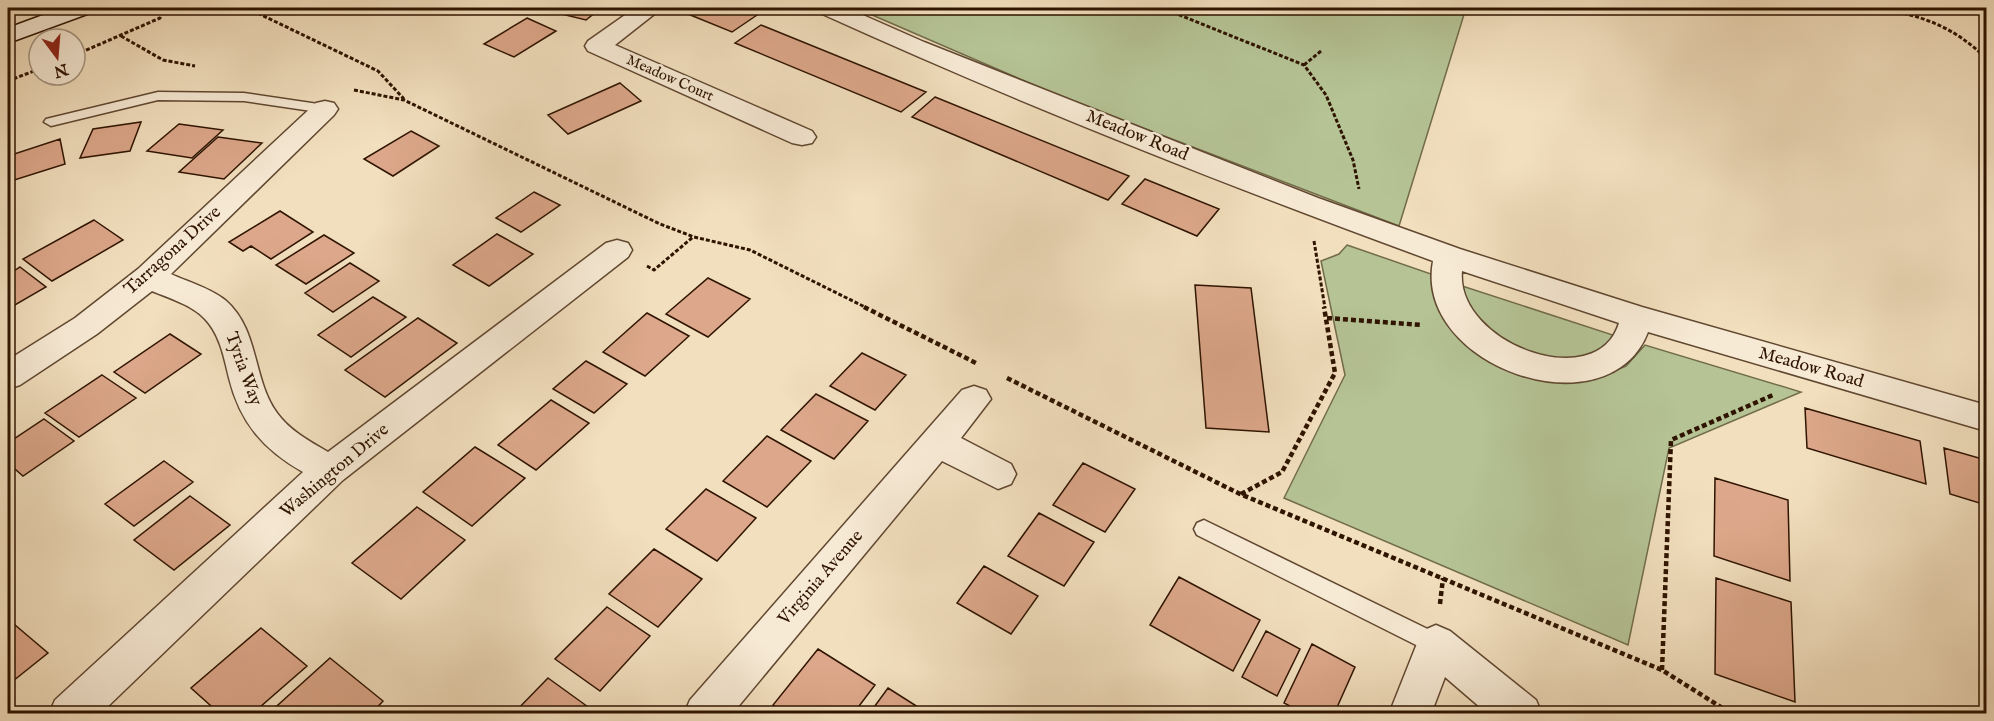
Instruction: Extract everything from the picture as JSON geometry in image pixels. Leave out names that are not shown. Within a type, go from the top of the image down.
[{"type":"street","points":[[8,36],[82,8]]},
{"type":"street","name":"Meadow Court","points":[[650,8],[597,46],[802,137]]},
{"type":"street","name":"Meadow Road","points":[[828,8],[915,48],[1308,205],[1449,256],[1636,317],[1986,418]]},
{"type":"street","name":"Tarragona Drive","points":[[8,376],[86,326],[149,277],[325,109]]},
{"type":"street","name":"Washington Drive","points":[[70,714],[330,470],[617,250]]},
{"type":"street","points":[[1449,256],[1445,273],[1447,293],[1467,328],[1504,356],[1557,370],[1592,366],[1611,359],[1625,346],[1633,333],[1636,317]]},
{"type":"street","name":"Tyria Way","points":[[149,277],[214,308],[234,334],[251,397],[264,422],[288,445],[330,470]]},
{"type":"street","name":"Virginia Avenue","points":[[705,714],[937,442],[985,380]]},
{"type":"street","points":[[937,442],[998,474]]},
{"type":"street","points":[[1410,714],[1436,644],[1521,714]]},
{"type":"lane","points":[[51,122],[158,96],[244,97],[325,109]]},
{"type":"lane","points":[[1204,529],[1436,644]]},
{"type":"path","points":[[87,50],[160,18],[163,8]]},
{"type":"path","points":[[247,8],[378,71],[404,100],[660,225],[694,237],[750,250],[985,380],[1240,494],[1662,670],[1732,714]]},
{"type":"path","points":[[1162,8],[1236,35],[1304,65],[1326,94],[1353,160],[1367,225]]},
{"type":"path","points":[[1880,8],[1944,23],[1968,40],[1986,58]]},
{"type":"path","points":[[1304,65],[1321,51]]},
{"type":"path","points":[[8,81],[27,74]]},
{"type":"path","points":[[1240,494],[1282,472],[1335,373],[1308,205]]},
{"type":"path","points":[[617,250],[654,270],[694,237]]},
{"type":"path","points":[[1327,318],[1467,328]]},
{"type":"path","points":[[1662,670],[1671,440],[1823,372]]},
{"type":"green space","points":[[856,8],[1466,8],[1399,226],[1057,95]]},
{"type":"green space","points":[[1347,245],[1431,274],[1437,300],[1450,326],[1598,377],[1626,366],[1645,345],[1801,392],[1669,448],[1628,645],[1284,498],[1345,375],[1321,261],[1339,254]]},
{"type":"green space","points":[[1456,284],[1619,337],[1604,353],[1554,363],[1486,338]]},
{"type":"building","points":[[558,8],[601,8],[586,20],[553,12]]},
{"type":"building","points":[[689,8],[746,8],[760,13],[732,32],[683,12]]},
{"type":"building","points":[[527,18],[556,31],[514,57],[484,44]]},
{"type":"building","points":[[761,25],[926,92],[901,112],[735,43]]},
{"type":"building","points":[[620,83],[641,101],[568,134],[548,115]]},
{"type":"building","points":[[935,97],[1129,176],[1108,200],[912,117]]},
{"type":"building","points":[[141,122],[130,151],[80,158],[93,129]]},
{"type":"building","points":[[179,124],[223,130],[192,158],[147,151]]},
{"type":"building","points":[[411,131],[439,146],[393,176],[364,159]]},
{"type":"building","points":[[218,137],[262,143],[224,179],[179,172]]},
{"type":"building","points":[[60,139],[65,164],[8,182],[8,156]]},
{"type":"building","points":[[1145,179],[1219,209],[1197,236],[1122,204]]},
{"type":"building","points":[[534,192],[560,205],[521,232],[496,218]]},
{"type":"building","points":[[280,211],[313,232],[271,259],[251,246],[243,251],[229,242]]},
{"type":"building","points":[[94,220],[123,240],[52,281],[23,259]]},
{"type":"building","points":[[497,234],[533,254],[489,286],[453,265]]},
{"type":"building","points":[[324,235],[354,253],[306,284],[276,265]]},
{"type":"building","points":[[350,263],[379,281],[333,312],[305,293]]},
{"type":"building","points":[[20,267],[46,287],[8,309],[8,275]]},
{"type":"building","points":[[708,278],[750,299],[708,337],[666,314]]},
{"type":"building","points":[[1195,285],[1251,288],[1269,432],[1206,428]]},
{"type":"building","points":[[373,297],[406,317],[351,357],[318,335]]},
{"type":"building","points":[[647,313],[689,336],[645,376],[603,352]]},
{"type":"building","points":[[418,318],[457,343],[385,397],[345,370]]},
{"type":"building","points":[[170,334],[201,354],[145,393],[114,372]]},
{"type":"building","points":[[862,353],[906,375],[875,410],[830,386]]},
{"type":"building","points":[[586,361],[627,384],[594,413],[553,389]]},
{"type":"building","points":[[102,375],[136,398],[79,437],[45,413]]},
{"type":"building","points":[[816,394],[868,421],[834,459],[781,430]]},
{"type":"building","points":[[551,400],[589,423],[536,470],[498,445]]},
{"type":"building","points":[[1805,408],[1920,441],[1926,484],[1807,448]]},
{"type":"building","points":[[44,419],[74,441],[23,476],[8,463],[8,443]]},
{"type":"building","points":[[767,436],[811,461],[767,507],[723,481]]},
{"type":"building","points":[[475,447],[525,478],[472,526],[423,492]]},
{"type":"building","points":[[1944,448],[1986,460],[1986,505],[1950,494]]},
{"type":"building","points":[[164,461],[193,482],[134,526],[105,504]]},
{"type":"building","points":[[1083,463],[1135,489],[1105,532],[1053,505]]},
{"type":"building","points":[[1715,478],[1788,500],[1790,581],[1714,556]]},
{"type":"building","points":[[706,489],[756,518],[717,561],[666,529]]},
{"type":"building","points":[[190,496],[230,525],[174,570],[134,540]]},
{"type":"building","points":[[417,507],[465,540],[401,599],[352,563]]},
{"type":"building","points":[[1039,513],[1094,542],[1064,586],[1008,556]]},
{"type":"building","points":[[654,549],[702,579],[658,627],[609,594]]},
{"type":"building","points":[[984,566],[1038,596],[1011,634],[957,603]]},
{"type":"building","points":[[1179,577],[1260,620],[1233,671],[1150,625]]},
{"type":"building","points":[[1716,578],[1791,602],[1795,702],[1715,674]]},
{"type":"building","points":[[607,607],[650,636],[600,691],[555,659]]},
{"type":"building","points":[[8,619],[48,653],[8,685]]},
{"type":"building","points":[[261,628],[307,666],[252,714],[220,714],[191,688]]},
{"type":"building","points":[[1266,631],[1300,649],[1277,696],[1242,677]]},
{"type":"building","points":[[1312,644],[1355,667],[1334,714],[1305,714],[1284,703]]},
{"type":"building","points":[[818,649],[875,685],[853,714],[785,714],[773,705]]},
{"type":"building","points":[[330,658],[383,701],[371,714],[268,714]]},
{"type":"building","points":[[548,678],[595,712],[513,714]]},
{"type":"building","points":[[888,688],[929,714],[869,714]]},
{"type":"waterway","points":[[1982,8],[1986,14]]}]
